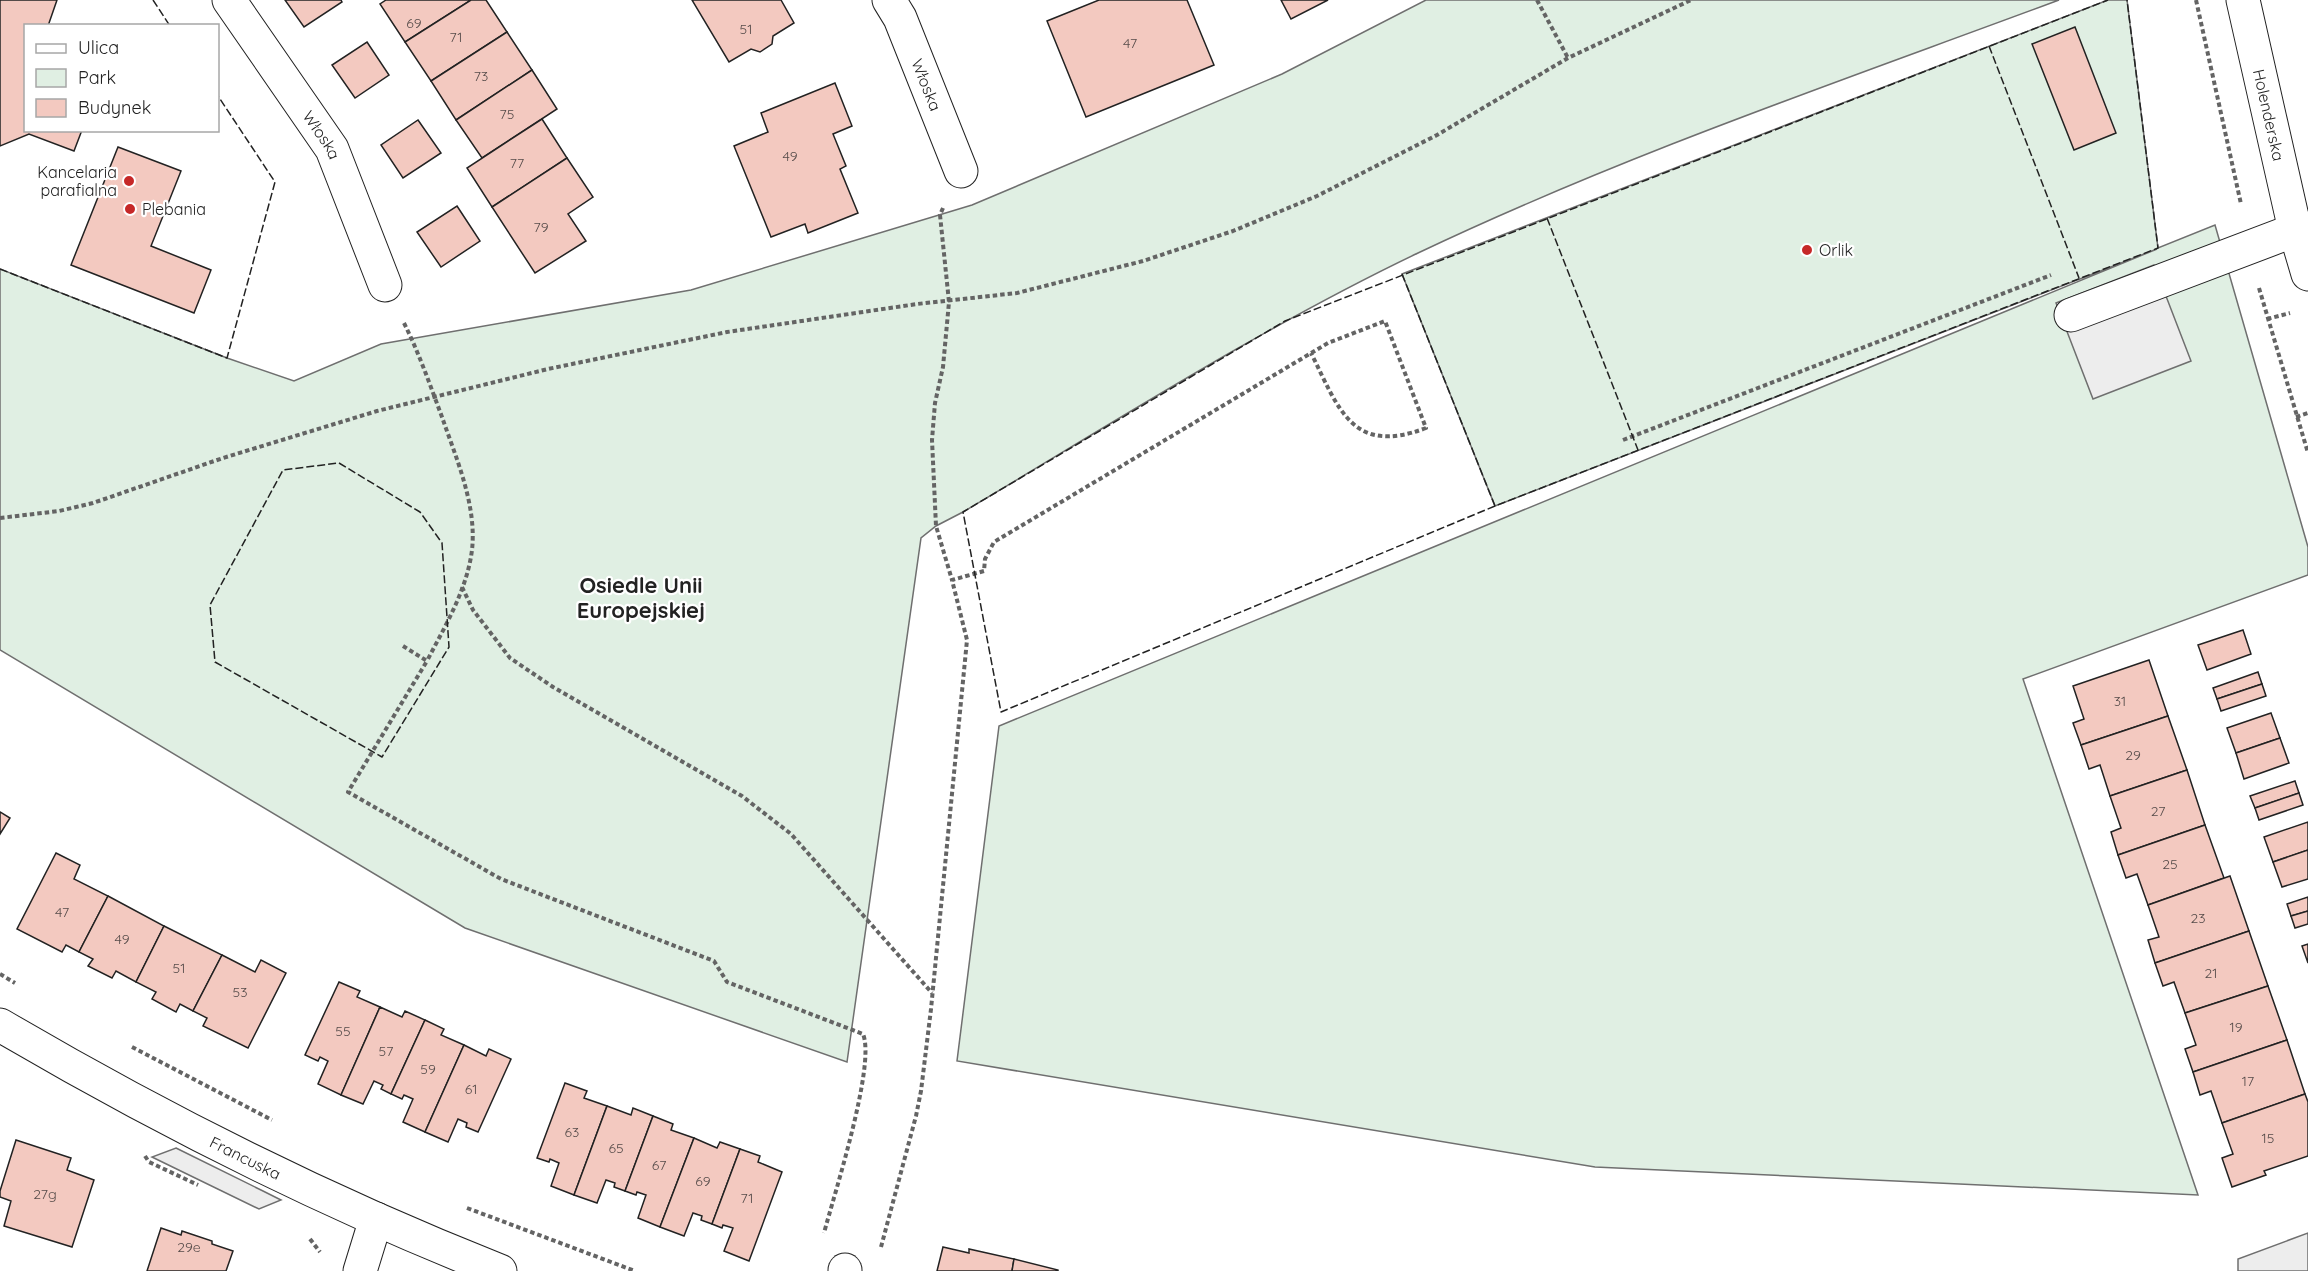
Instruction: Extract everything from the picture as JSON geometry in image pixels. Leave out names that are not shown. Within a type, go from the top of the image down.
[{"type":"street","name":"Włoska","points":[[229,0],[332,148],[385,285]]},
{"type":"street","name":"Włoska","points":[[889,0],[900,18],[961,171]]},
{"type":"street","name":"Holenderska","points":[[2243,0],[2301,229],[2308,274]]},
{"type":"street","points":[[2071,315],[2301,229]]},
{"type":"street","name":"Francuska","points":[[0,1025],[84,1074],[186,1128],[376,1219],[500,1271]]},
{"type":"street","points":[[360,1271],[376,1219]]},
{"type":"path","points":[[1538,0],[1568,58]]},
{"type":"path","points":[[0,518],[59,511],[93,502],[286,438],[434,396],[548,369],[727,332],[917,304],[1017,293],[1143,261],[1274,215],[1317,196],[1437,135],[1568,58],[1691,0]]},
{"type":"path","points":[[2196,0],[2241,205]]},
{"type":"path","points":[[880,1249],[916,1116],[932,994],[967,640],[936,526],[932,440],[935,403],[943,367],[949,302],[940,215],[961,171]]},
{"type":"path","points":[[1623,440],[2052,274]]},
{"type":"path","points":[[385,285],[412,338],[459,466],[472,522],[472,550],[462,587],[427,661],[348,792],[501,879],[714,961],[727,982],[863,1034],[866,1046],[858,1105],[822,1238]]},
{"type":"path","points":[[2258,285],[2308,453]]},
{"type":"path","points":[[2267,319],[2296,311]]},
{"type":"path","points":[[952,580],[984,571],[985,559],[994,542],[1311,353],[1385,321],[1426,428],[1409,434],[1389,437],[1368,433],[1358,428],[1337,405],[1311,353]]},
{"type":"path","points":[[2296,417],[2308,413]]},
{"type":"path","points":[[462,587],[473,610],[510,658],[553,687],[742,796],[791,834],[932,994]]},
{"type":"path","points":[[403,646],[427,661]]},
{"type":"path","points":[[0,974],[18,985]]},
{"type":"path","points":[[126,1044],[278,1123]]},
{"type":"path","points":[[461,1206],[635,1271]]},
{"type":"green space","points":[[1426,0],[2059,0],[1736,119],[1576,183],[1418,253],[1245,344],[936,526],[921,538],[847,1062],[465,928],[0,650],[0,269],[227,358],[294,381],[381,344],[691,290],[972,205],[1282,74]]},
{"type":"green space","points":[[2108,0],[2127,0],[2158,248],[2215,225],[2308,547],[2308,575],[2023,679],[2198,1195],[1595,1167],[957,1061],[999,726],[2157,249],[1495,506],[1402,274]]},
{"type":"shaded area","points":[[2154,265],[2191,361],[2093,399],[2056,303]]},
{"type":"shaded area","points":[[176,1148],[281,1200],[259,1209],[152,1157]]},
{"type":"shaded area","points":[[2308,1233],[2308,1271],[2238,1271],[2238,1259]]},
{"type":"building","points":[[0,0],[57,0],[49,24],[24,24],[24,132],[81,132],[74,151],[29,134],[0,146]]},
{"type":"building","points":[[285,0],[341,0],[342,2],[304,27]]},
{"type":"building","points":[[386,0],[471,0],[405,42],[380,4]]},
{"type":"building","points":[[471,0],[486,0],[507,32],[431,81],[405,42]]},
{"type":"building","points":[[692,0],[781,0],[794,23],[773,36],[772,44],[760,52],[751,49],[729,62]]},
{"type":"building","points":[[1099,0],[1187,0],[1214,65],[1086,117],[1047,21]]},
{"type":"building","points":[[1281,0],[1328,0],[1291,19]]},
{"type":"building","points":[[2075,27],[2116,133],[2074,150],[2032,44]]},
{"type":"building","points":[[507,32],[532,70],[456,120],[431,81]]},
{"type":"building","points":[[367,42],[389,75],[355,98],[332,65]]},
{"type":"building","points":[[532,70],[557,109],[482,158],[456,120]]},
{"type":"building","points":[[835,83],[852,126],[833,134],[846,166],[840,169],[858,213],[808,233],[805,224],[771,237],[734,146],[768,132],[761,113]]},
{"type":"building","points":[[542,119],[567,158],[492,207],[467,168]]},
{"type":"building","points":[[418,120],[441,153],[403,178],[381,145]]},
{"type":"building","name":"Plebania","points":[[118,147],[181,171],[151,246],[211,270],[194,313],[71,265]]},
{"type":"building","points":[[567,158],[593,197],[568,214],[586,241],[535,273],[492,207]]},
{"type":"building","points":[[457,206],[480,241],[441,267],[417,232]]},
{"type":"building","points":[[2243,630],[2251,654],[2207,670],[2198,645]]},
{"type":"building","points":[[2149,660],[2168,716],[2081,745],[2073,723],[2084,719],[2073,686]]},
{"type":"building","points":[[2258,672],[2262,684],[2217,699],[2213,688]]},
{"type":"building","points":[[2262,684],[2266,696],[2221,711],[2217,699]]},
{"type":"building","points":[[2271,713],[2280,738],[2236,753],[2227,728]]},
{"type":"building","points":[[2168,716],[2187,770],[2110,796],[2100,765],[2089,769],[2081,745]]},
{"type":"building","points":[[2280,738],[2289,763],[2244,779],[2236,753]]},
{"type":"building","points":[[2187,770],[2205,825],[2118,855],[2111,832],[2121,828],[2110,796]]},
{"type":"building","points":[[2295,781],[2299,793],[2255,808],[2250,796]]},
{"type":"building","points":[[2299,793],[2303,805],[2259,820],[2255,808]]},
{"type":"building","points":[[0,812],[10,818],[0,834]]},
{"type":"building","points":[[2308,822],[2308,850],[2273,862],[2264,837]]},
{"type":"building","points":[[2205,825],[2224,878],[2148,905],[2137,874],[2126,878],[2118,855]]},
{"type":"building","points":[[2308,850],[2308,879],[2282,887],[2273,862]]},
{"type":"building","points":[[56,853],[80,865],[74,879],[108,896],[79,952],[66,945],[62,952],[17,929]]},
{"type":"building","points":[[2230,876],[2249,931],[2155,963],[2148,940],[2159,937],[2148,905]]},
{"type":"building","points":[[108,896],[164,926],[136,982],[116,971],[112,978],[88,966],[93,959],[79,952]]},
{"type":"building","points":[[2308,897],[2308,911],[2291,916],[2287,904]]},
{"type":"building","points":[[2308,911],[2308,924],[2295,928],[2291,916]]},
{"type":"building","points":[[164,926],[222,955],[193,1011],[180,1004],[176,1012],[152,999],[156,992],[136,982]]},
{"type":"building","points":[[2249,931],[2268,986],[2185,1013],[2174,982],[2163,986],[2155,963]]},
{"type":"building","points":[[2308,944],[2308,963],[2302,946]]},
{"type":"building","points":[[222,955],[255,972],[261,960],[286,973],[248,1048],[203,1026],[207,1018],[193,1011]]},
{"type":"building","points":[[339,982],[360,991],[357,997],[380,1007],[341,1095],[318,1084],[328,1061],[320,1057],[318,1061],[305,1055]]},
{"type":"building","points":[[2268,986],[2287,1040],[2193,1072],[2185,1049],[2196,1045],[2185,1013]]},
{"type":"building","points":[[380,1007],[402,1017],[405,1011],[425,1020],[391,1094],[381,1089],[383,1085],[374,1081],[363,1104],[341,1095]]},
{"type":"building","points":[[425,1020],[444,1029],[441,1035],[464,1045],[425,1132],[403,1122],[413,1099],[404,1095],[402,1099],[391,1094]]},
{"type":"building","points":[[2287,1040],[2305,1094],[2222,1123],[2211,1091],[2200,1095],[2193,1072]]},
{"type":"building","points":[[464,1045],[486,1056],[489,1049],[511,1059],[478,1132],[466,1127],[467,1123],[458,1119],[448,1142],[425,1132]]},
{"type":"building","points":[[565,1083],[587,1091],[584,1098],[607,1106],[574,1195],[551,1186],[559,1163],[550,1159],[549,1162],[537,1158]]},
{"type":"building","points":[[2305,1094],[2308,1102],[2308,1156],[2264,1171],[2266,1175],[2232,1187],[2222,1158],[2233,1154],[2222,1123]]},
{"type":"building","points":[[607,1106],[631,1115],[633,1108],[653,1116],[625,1191],[614,1187],[615,1183],[606,1180],[597,1203],[574,1195]]},
{"type":"building","points":[[653,1116],[673,1124],[671,1130],[694,1138],[660,1227],[638,1218],[646,1195],[637,1192],[636,1195],[625,1191]]},
{"type":"building","points":[[694,1138],[717,1148],[720,1142],[740,1149],[712,1224],[701,1220],[702,1216],[693,1213],[684,1236],[660,1227]]},
{"type":"building","points":[[16,1140],[71,1158],[67,1170],[94,1180],[72,1247],[4,1226],[11,1201],[0,1197],[0,1191]]},
{"type":"building","points":[[740,1149],[760,1156],[758,1162],[782,1172],[749,1261],[724,1251],[733,1228],[723,1225],[722,1228],[712,1224]]},
{"type":"building","points":[[161,1228],[181,1235],[182,1231],[233,1251],[226,1271],[147,1271]]},
{"type":"building","points":[[943,1247],[969,1253],[969,1249],[1014,1259],[1012,1271],[937,1271]]},
{"type":"building","points":[[1014,1259],[1058,1270],[1058,1271],[1012,1271]]},
{"type":"fence","points":[[153,0],[169,24]]},
{"type":"fence","points":[[1495,506],[1001,712],[963,512],[1285,321],[2108,0]]},
{"type":"fence","points":[[1402,274],[1495,506],[2158,248],[2127,0]]},
{"type":"fence","points":[[1989,46],[2079,278]]},
{"type":"fence","points":[[0,269],[227,358],[275,182],[219,98]]},
{"type":"fence","points":[[1547,218],[1638,450]]},
{"type":"fence","points":[[339,463],[420,512],[442,543],[449,647],[382,757],[215,662],[210,605],[283,470],[339,463]]},
{"type":"place","name":"Kancelaria parafialna","points":[[129,181]]},
{"type":"place","name":"Plebania","points":[[130,209]]},
{"type":"place","name":"Orlik","points":[[1807,250]]},
{"type":"district","name":"Osiedle Unii Europejskiej","points":[[641,598]]}]
